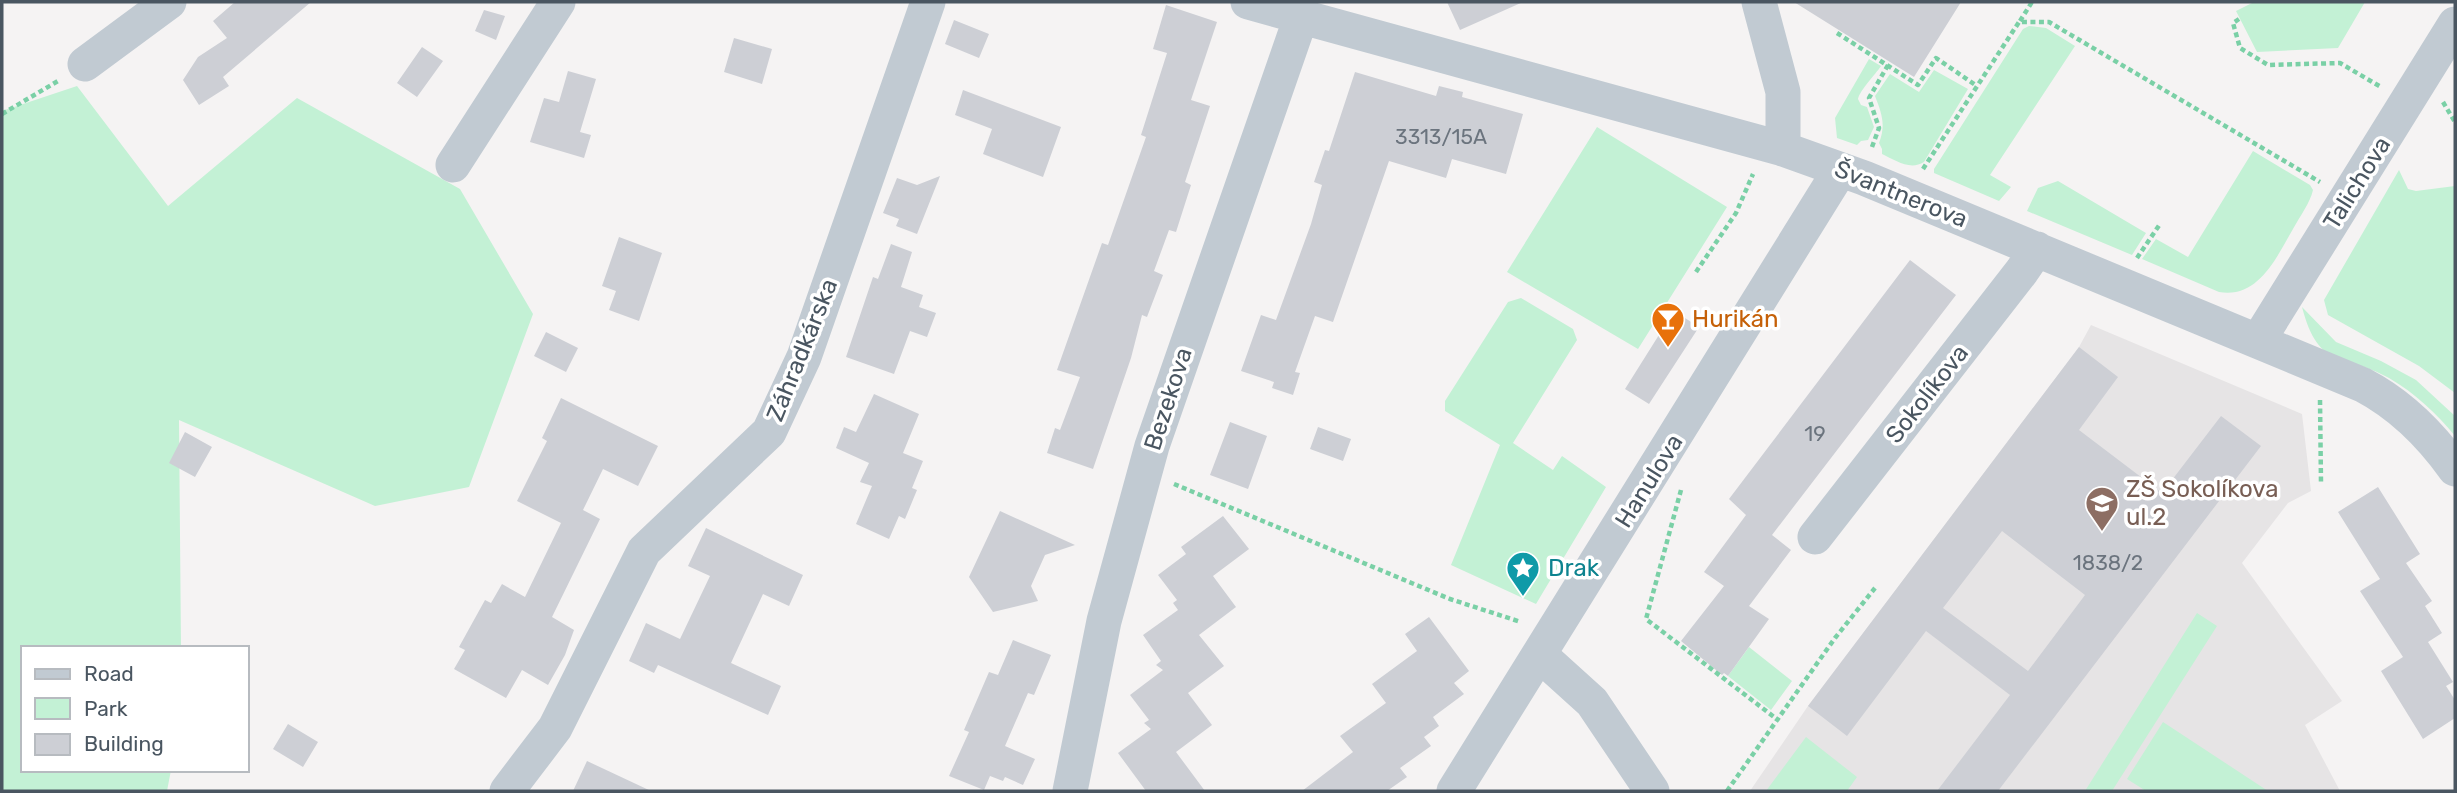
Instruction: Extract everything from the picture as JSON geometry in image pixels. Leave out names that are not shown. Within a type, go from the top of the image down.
[{"type":"street","points":[[85,64],[169,2]]},
{"type":"street","points":[[453,165],[558,2]]},
{"type":"street","name":"Záhradkárska","points":[[507,791],[555,727],[644,551],[769,432],[804,357],[928,2]]},
{"type":"street","name":"Švantnerova","points":[[1248,2],[1771,156],[1840,170],[2258,341],[2381,395],[2412,418],[2455,468]]},
{"type":"street","points":[[1759,2],[1783,92],[1771,156]]},
{"type":"street","name":"Bezekova","points":[[1070,791],[1104,621],[1144,472],[1301,17]]},
{"type":"street","name":"Talichova","points":[[2258,341],[2455,24]]},
{"type":"street","name":"Hanulova","points":[[1454,791],[1534,640],[1840,170]]},
{"type":"street","name":"Sokolíkova","points":[[1815,537],[2014,282],[2036,249]]},
{"type":"street","points":[[1534,640],[1591,702],[1652,791]]},
{"type":"path","points":[[1919,175],[2032,2]]},
{"type":"path","points":[[2239,19],[2233,23],[2240,48],[2268,65],[2340,63],[2388,91]]},
{"type":"path","points":[[2019,22],[2049,22],[2328,187]]},
{"type":"path","points":[[1837,33],[1918,85],[1936,58],[1977,86]]},
{"type":"path","points":[[2,114],[85,64]]},
{"type":"path","points":[[1874,142],[1879,128],[1869,98],[1888,65]]},
{"type":"path","points":[[2439,97],[2455,122]]},
{"type":"path","points":[[1696,272],[1771,156]]},
{"type":"path","points":[[2133,265],[2160,224]]},
{"type":"path","points":[[2319,395],[2321,483]]},
{"type":"path","points":[[1144,472],[1450,599],[1534,640]]},
{"type":"path","points":[[1682,489],[1646,619],[1777,720]]},
{"type":"path","points":[[1727,791],[1835,638],[1875,588]]},
{"type":"shaded area","name":"ZŠ Sokolíkova ul.2","points":[[2091,325],[2302,414],[2311,491],[2288,503],[2242,563],[2342,701],[2305,725],[2340,791],[1750,791],[1808,706],[2079,347]]},
{"type":"green space","points":[[2254,2],[2365,2],[2338,48],[2257,52],[2236,11]]},
{"type":"green space","points":[[2029,26],[2046,28],[2075,46],[1990,175],[2011,187],[1999,201],[1934,173],[1934,169],[2023,29]]},
{"type":"green space","points":[[1869,59],[1881,66],[1858,99],[1861,105],[1867,107],[1874,127],[1868,140],[1857,145],[1837,138],[1835,118]]},
{"type":"green space","points":[[1934,70],[1968,89],[1924,162],[1908,165],[1897,162],[1882,154],[1879,143],[1882,120],[1875,96],[1890,74],[1919,92]]},
{"type":"green space","points":[[77,86],[168,206],[297,98],[460,189],[533,314],[469,487],[375,506],[179,420],[181,646],[21,646],[21,772],[171,772],[167,791],[2,791],[2,111]]},
{"type":"green space","points":[[1597,127],[1727,207],[1638,349],[1507,272]]},
{"type":"green space","points":[[2253,151],[2310,185],[2313,190],[2273,263],[2256,282],[2245,289],[2219,292],[2142,259],[2156,239],[2188,257]]},
{"type":"green space","points":[[2399,170],[2408,189],[2416,191],[2455,186],[2455,393],[2419,366],[2328,315],[2324,300]]},
{"type":"green space","points":[[2058,181],[2146,233],[2132,255],[2027,211],[2038,188]]},
{"type":"green space","points":[[1521,298],[1573,329],[1577,340],[1513,443],[1553,470],[1562,456],[1606,487],[1536,604],[1451,565],[1500,445],[1445,411],[1445,401],[1508,302]]},
{"type":"green space","points":[[2302,307],[2336,342],[2381,361],[2416,380],[2455,416],[2455,436],[2425,404],[2399,384],[2373,370],[2325,351],[2316,342]]},
{"type":"green space","points":[[2197,613],[2217,626],[2112,791],[2085,791]]},
{"type":"green space","points":[[1749,647],[1792,681],[1771,710],[1728,676]]},
{"type":"green space","points":[[2163,722],[2268,791],[2146,791],[2127,779]]},
{"type":"green space","points":[[1806,737],[1857,777],[1847,791],[1766,791]]},
{"type":"building","points":[[235,2],[311,2],[223,77],[229,86],[199,105],[183,80],[198,57],[227,38],[213,21]]},
{"type":"building","points":[[1447,2],[1523,2],[1460,30]]},
{"type":"building","points":[[1794,2],[1961,2],[1914,77]]},
{"type":"building","points":[[1166,5],[1217,22],[1191,100],[1210,106],[1185,182],[1191,185],[1176,232],[1169,230],[1154,271],[1163,275],[1147,317],[1142,315],[1131,358],[1093,469],[1047,453],[1055,428],[1060,430],[1080,377],[1057,370],[1102,243],[1108,245],[1146,137],[1141,135],[1167,53],[1153,49]]},
{"type":"building","points":[[484,10],[505,16],[496,40],[475,31]]},
{"type":"building","points":[[954,20],[989,34],[979,58],[945,44]]},
{"type":"building","points":[[734,38],[772,49],[762,84],[724,72]]},
{"type":"building","points":[[422,47],[443,61],[417,97],[397,83]]},
{"type":"building","points":[[568,71],[596,79],[580,132],[591,135],[584,158],[530,142],[544,98],[559,102]]},
{"type":"building","points":[[1355,72],[1436,96],[1439,86],[1463,92],[1462,97],[1523,114],[1506,174],[1452,159],[1446,178],[1389,161],[1333,322],[1315,316],[1295,372],[1300,373],[1293,395],[1272,388],[1274,382],[1241,371],[1261,315],[1276,320],[1311,224],[1322,185],[1314,182],[1325,150],[1329,151]]},
{"type":"building","points":[[963,90],[1061,127],[1043,177],[983,154],[992,129],[955,115]]},
{"type":"building","points":[[940,176],[917,234],[896,226],[899,219],[883,213],[897,178],[917,185]]},
{"type":"building","points":[[619,237],[662,253],[639,321],[609,310],[616,291],[602,286]]},
{"type":"building","points":[[891,244],[912,252],[901,287],[923,295],[919,307],[936,313],[927,337],[910,331],[894,374],[846,357],[873,277],[878,279]]},
{"type":"building","points":[[1910,260],[1956,295],[1772,535],[1791,550],[1749,606],[1769,619],[1728,676],[1724,673],[1722,675],[1681,641],[1724,586],[1704,572],[1746,515],[1729,499]]},
{"type":"building","name":"Hurikán","points":[[1674,311],[1699,327],[1649,404],[1625,389]]},
{"type":"building","points":[[546,332],[578,348],[566,372],[534,356]]},
{"type":"building","points":[[2079,347],[2118,377],[2079,430],[2162,493],[2221,416],[2261,446],[1998,791],[1937,791],[2010,695],[1926,631],[1847,736],[1808,706]],"holes":[[[2002,531],[2085,595],[2028,671],[1943,608]]]},
{"type":"building","points":[[874,394],[919,414],[903,453],[923,461],[912,488],[917,490],[905,519],[899,516],[889,539],[856,524],[872,486],[860,482],[869,463],[836,448],[844,427],[856,432]]},
{"type":"building","points":[[561,398],[658,446],[638,486],[603,469],[583,510],[600,519],[552,617],[574,630],[565,655],[548,685],[522,670],[506,698],[454,669],[465,650],[459,647],[485,600],[491,603],[502,584],[525,597],[561,523],[517,501],[547,441],[542,438]]},
{"type":"building","points":[[1230,422],[1267,436],[1248,489],[1210,475]]},
{"type":"building","points":[[1318,427],[1351,439],[1343,461],[1310,449]]},
{"type":"building","points":[[185,432],[212,447],[195,477],[169,463]]},
{"type":"building","points":[[2378,487],[2420,554],[2406,563],[2432,601],[2425,606],[2442,633],[2428,642],[2453,682],[2446,686],[2455,700],[2455,718],[2423,739],[2381,671],[2403,657],[2360,591],[2380,579],[2338,512]]},
{"type":"building","points":[[1000,511],[1075,545],[1045,555],[1031,586],[1038,601],[993,612],[969,577]]},
{"type":"building","points":[[1223,516],[1249,549],[1213,576],[1236,607],[1199,635],[1224,666],[1188,693],[1212,725],[1176,752],[1205,791],[1146,791],[1118,753],[1151,729],[1144,723],[1149,720],[1130,695],[1163,670],[1156,665],[1161,661],[1143,635],[1178,610],[1173,603],[1177,600],[1158,575],[1186,554],[1181,547]]},
{"type":"building","points":[[706,528],[803,575],[789,606],[763,594],[731,663],[781,686],[768,715],[658,665],[654,673],[629,661],[646,623],[680,639],[710,576],[688,566]]},
{"type":"building","points":[[1429,617],[1469,671],[1454,683],[1464,694],[1433,717],[1439,726],[1424,737],[1431,746],[1400,768],[1407,777],[1387,791],[1302,791],[1353,752],[1340,736],[1386,703],[1372,684],[1417,651],[1405,634]]},
{"type":"building","points":[[1013,640],[1051,655],[1034,695],[1028,693],[1005,746],[1035,759],[1023,785],[1005,777],[1003,781],[990,776],[984,790],[949,776],[969,732],[964,730],[989,672],[998,675]]},
{"type":"building","points":[[288,724],[318,742],[303,767],[273,749]]},
{"type":"building","points":[[587,761],[651,791],[573,791]]},
{"type":"place","name":"Hurikán","points":[[1668,349]]},
{"type":"place","name":"ZŠ Sokolíkova ul.2","points":[[2102,533]]},
{"type":"place","name":"Drak","points":[[1523,598]]}]
